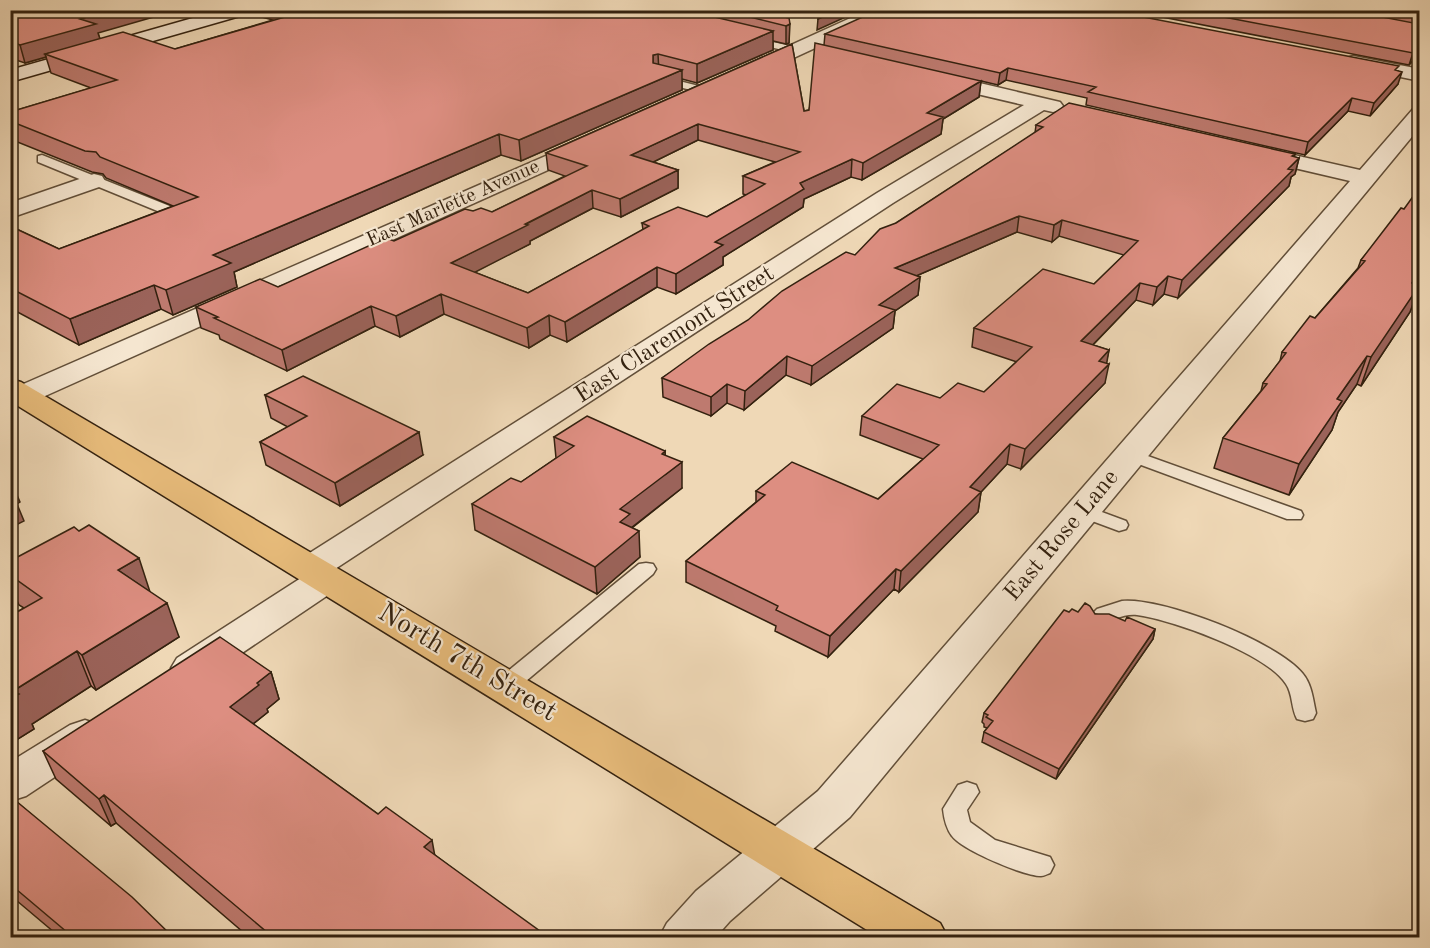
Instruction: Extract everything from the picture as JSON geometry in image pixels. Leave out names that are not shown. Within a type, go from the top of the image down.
[{"type":"main road","name":"North 7th Street","points":[[16,392],[922,938]]},
{"type":"street","points":[[10,76],[241,10]]},
{"type":"street","points":[[674,105],[883,10]]},
{"type":"street","points":[[799,49],[836,56]]},
{"type":"street","points":[[1334,59],[1419,75]]},
{"type":"street","points":[[915,74],[1076,111]]},
{"type":"street","name":"East Claremont Street","points":[[163,686],[319,574],[885,198],[992,135],[1041,103]]},
{"type":"street","name":"East Rose Lane","points":[[684,938],[713,906],[834,804],[1101,518],[1131,455],[1419,113]]},
{"type":"street","name":"East Marlette Avenue","points":[[16,392],[608,135]]},
{"type":"street","points":[[1238,148],[1365,178]]},
{"type":"street","points":[[10,211],[94,181]]},
{"type":"street","points":[[10,784],[113,718]]},
{"type":"lane","points":[[744,38],[799,49]]},
{"type":"lane","points":[[658,78],[723,83]]},
{"type":"lane","points":[[42,159],[182,216]]},
{"type":"lane","points":[[1131,455],[1294,515]]},
{"type":"lane","points":[[505,686],[646,569]]},
{"type":"lane","points":[[1100,616],[1114,609],[1134,608],[1168,614],[1276,661],[1296,680],[1305,713]]},
{"type":"lane","points":[[967,792],[955,809],[960,827],[978,843],[1005,855],[1041,866]]},
{"type":"building","points":[[10,10],[110,10],[80,19],[96,24],[20,45],[10,41]]},
{"type":"building","points":[[298,10],[685,10],[773,31],[697,64],[658,54],[653,55],[653,63],[682,70],[519,140],[499,134],[213,255],[231,263],[166,290],[154,285],[70,319],[10,288],[10,226],[59,249],[198,197],[100,157],[96,152],[85,151],[10,121],[10,112],[117,80],[45,54],[123,32],[175,49],[302,12]]},
{"type":"building","points":[[722,10],[752,10],[789,18],[790,24],[786,26]]},
{"type":"building","points":[[819,10],[837,10],[818,19]]},
{"type":"building","points":[[878,10],[1107,10],[1399,66],[1395,70],[1402,72],[1374,103],[1352,98],[1308,142],[1088,92],[1096,87],[1008,68],[1000,73],[825,34]]},
{"type":"building","points":[[1187,10],[1346,10],[1419,24],[1419,46],[1413,53]]},
{"type":"building","points":[[1396,10],[1419,10],[1419,15]]},
{"type":"building","points":[[815,43],[981,81],[927,113],[943,117],[863,163],[852,159],[800,183],[804,189],[715,242],[723,245],[676,274],[657,267],[565,322],[549,315],[527,328],[441,294],[396,316],[371,306],[282,350],[196,307],[260,279],[278,287],[386,238],[394,241],[465,209],[473,211],[481,208],[492,212],[587,166],[546,153],[792,44],[804,111],[809,110]],"holes":[[[698,124],[800,152],[743,176],[765,184],[707,217],[678,207],[642,223],[649,226],[528,293],[451,263],[592,190],[620,199],[678,170],[631,155]]]},
{"type":"building","points":[[1069,103],[1295,154],[1292,156],[1299,158],[1288,169],[1293,170],[1182,280],[1168,276],[1157,287],[1140,283],[1081,341],[1109,350],[1099,361],[1109,364],[1025,449],[1010,444],[970,487],[981,492],[901,571],[896,569],[830,636],[776,610],[778,606],[686,561],[765,495],[756,491],[792,462],[878,499],[939,445],[862,416],[897,384],[940,398],[958,383],[984,392],[1032,347],[974,328],[1043,269],[1094,284],[1138,241],[1062,220],[1054,225],[1019,216],[895,268],[920,277],[879,305],[895,310],[812,366],[787,356],[745,391],[727,384],[711,397],[662,378],[709,344],[748,320],[782,291],[846,252],[855,255],[880,229],[896,223],[1043,127],[1036,125]]},
{"type":"building","points":[[1419,188],[1419,273],[1412,283],[1419,286],[1371,357],[1367,356],[1337,399],[1342,401],[1299,464],[1223,438],[1267,384],[1263,383],[1286,353],[1282,352],[1310,316],[1315,318],[1365,261],[1361,260]]},
{"type":"building","points":[[303,376],[419,432],[335,483],[260,442],[307,416],[265,395]]},
{"type":"building","points":[[587,416],[665,451],[662,454],[682,462],[620,509],[630,514],[620,522],[639,531],[595,567],[472,504],[511,478],[521,482],[574,446],[554,437]]},
{"type":"building","points":[[89,525],[139,558],[118,570],[167,603],[82,655],[77,651],[13,691],[19,694],[10,699],[10,616],[42,598],[10,575],[10,568],[15,565],[10,561],[74,527],[79,531]]},
{"type":"building","points":[[1085,603],[1095,614],[1109,614],[1125,621],[1127,617],[1155,629],[1059,769],[984,732],[993,721],[984,713],[1064,610],[1069,612],[1072,609],[1078,612]]},
{"type":"building","points":[[220,637],[271,672],[257,683],[259,685],[230,707],[378,814],[386,807],[432,840],[424,847],[544,934],[541,938],[274,938],[104,795],[99,799],[43,751]]},
{"type":"building","points":[[10,796],[132,897],[174,938],[74,938],[10,884]]}]
